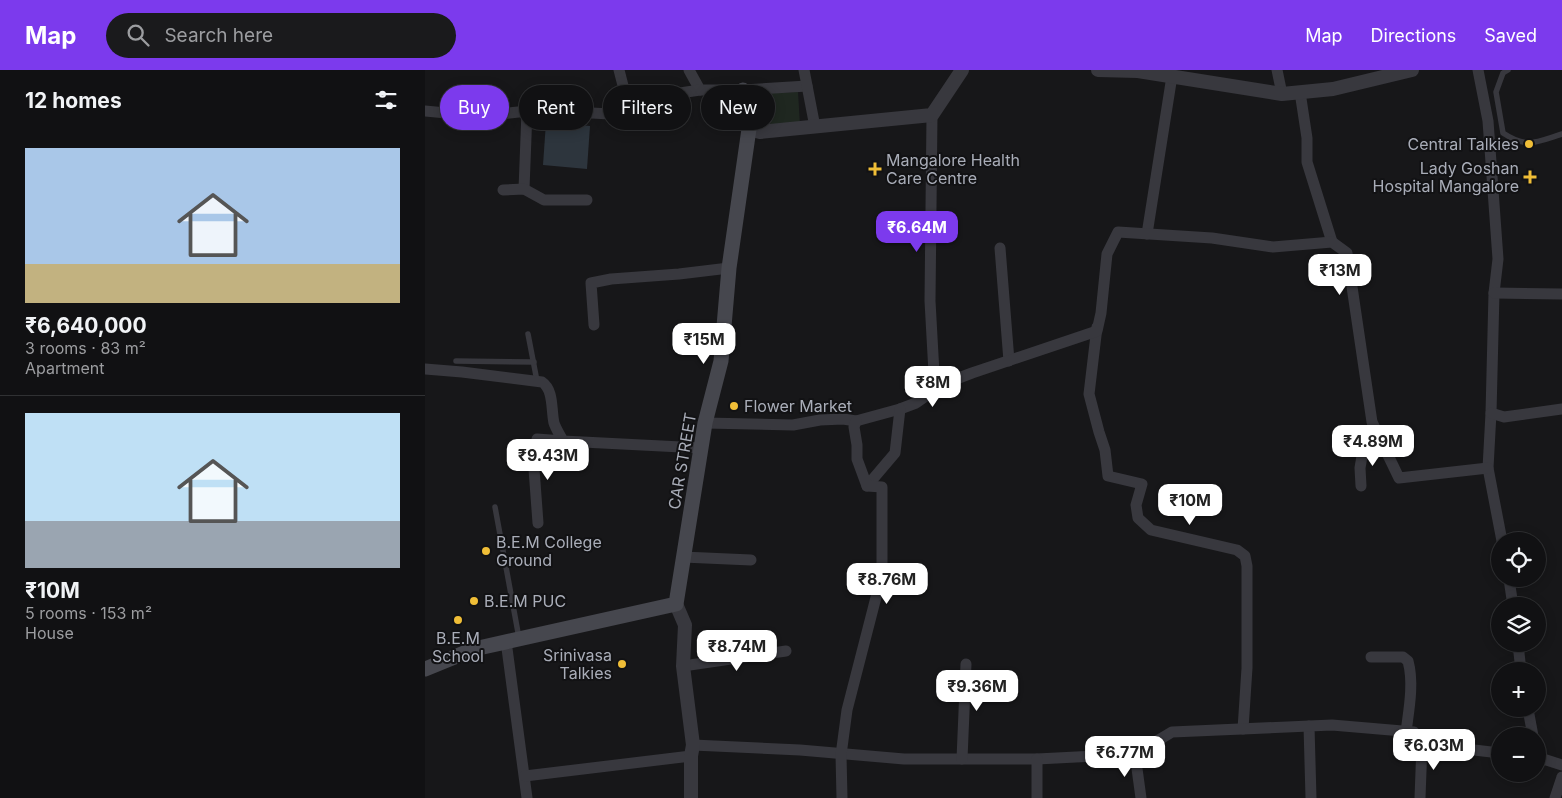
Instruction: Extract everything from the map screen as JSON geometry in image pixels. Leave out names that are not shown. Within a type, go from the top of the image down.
[{"type":"main road","name":"CAR STREET","points":[[676,604],[705,423],[721,361],[729,268],[749,130]]},
{"type":"main road","points":[[425,669],[474,649],[512,639],[676,604]]},
{"type":"street","points":[[619,70],[623,85]]},
{"type":"street","points":[[689,70],[700,90],[691,91]]},
{"type":"street","points":[[804,70],[815,126]]},
{"type":"street","points":[[937,384],[930,301],[932,115],[963,70]]},
{"type":"street","points":[[1097,70],[1138,71],[1282,94],[1333,89],[1412,70]]},
{"type":"street","points":[[1277,70],[1282,94]]},
{"type":"street","points":[[1478,70],[1488,121],[1498,259],[1494,293],[1488,468],[1501,532]]},
{"type":"street","points":[[1147,234],[1172,76]]},
{"type":"street","points":[[775,88],[807,86]]},
{"type":"street","points":[[1299,92],[1307,138],[1307,162],[1332,242],[1347,253],[1373,422],[1399,478],[1488,468]]},
{"type":"street","points":[[425,111],[467,115],[519,113]]},
{"type":"street","points":[[753,130],[760,132],[932,115]]},
{"type":"street","points":[[524,189],[526,130]]},
{"type":"street","points":[[503,190],[524,189],[544,200],[587,200]]},
{"type":"street","points":[[705,423],[793,425],[820,420],[856,420],[916,403],[937,384],[1097,331],[1101,313],[1107,254],[1118,232],[1212,238],[1273,247],[1332,242]]},
{"type":"street","points":[[1000,248],[1009,361]]},
{"type":"street","points":[[594,324],[591,283],[611,279],[729,268]]},
{"type":"street","points":[[1494,293],[1562,294]]},
{"type":"street","points":[[1097,327],[1089,394],[1105,450],[1108,476],[1142,484],[1136,505],[1138,518],[1151,530],[1237,550],[1245,556],[1247,566],[1247,659],[1243,729]]},
{"type":"street","points":[[425,369],[537,381],[546,385],[549,391],[554,425],[563,441]]},
{"type":"street","points":[[867,486],[895,453],[900,409]]},
{"type":"street","points":[[1491,413],[1504,417],[1562,409]]},
{"type":"street","points":[[856,420],[854,427],[857,459],[867,486]]},
{"type":"street","points":[[538,523],[534,469],[537,439],[701,448]]},
{"type":"street","points":[[1361,486],[1360,468],[1362,456],[1371,451],[1385,448]]},
{"type":"street","points":[[842,798],[841,755],[847,710],[882,574],[882,487],[867,486]]},
{"type":"street","points":[[683,557],[751,560]]},
{"type":"street","name":"CAR STREET","points":[[676,604],[685,625],[683,666],[692,750],[691,798]]},
{"type":"street","points":[[512,639],[527,798]]},
{"type":"street","points":[[683,666],[786,651]]},
{"type":"street","points":[[1371,657],[1403,657],[1408,661],[1410,668],[1410,702],[1406,732]]},
{"type":"street","points":[[962,759],[965,664]]},
{"type":"street","points":[[525,776],[692,750],[800,750],[904,759],[1037,759],[1135,754],[1172,732],[1332,725],[1413,732],[1422,744],[1420,798]]},
{"type":"street","points":[[1309,726],[1311,798]]},
{"type":"street","points":[[1422,744],[1491,752]]},
{"type":"street","points":[[1135,754],[1141,798]]},
{"type":"street","points":[[1037,759],[1037,798]]},
{"type":"street","points":[[1546,760],[1562,765]]},
{"type":"street","points":[[1555,798],[1562,777]]},
{"type":"lane","points":[[1509,70],[1503,73],[1496,92],[1503,133],[1515,141],[1529,144],[1562,134]]},
{"type":"lane","points":[[528,334],[537,381]]},
{"type":"lane","points":[[456,360],[534,362]]},
{"type":"lane","points":[[495,508],[512,639]]},
{"type":"shaded area","points":[[798,92],[800,125],[775,126],[775,93]]},
{"type":"shaded area","points":[[545,130],[590,130],[587,169],[543,165]]},
{"type":"place","name":"Central Talkies","points":[[1529,144]]},
{"type":"place","name":"Mangalore Health Care Centre","points":[[875,169]]},
{"type":"place","name":"Lady Goshan Hospital Mangalore","points":[[1530,177]]},
{"type":"place","name":"Flower Market","points":[[734,406]]},
{"type":"place","name":"B.E.M College Ground","points":[[486,551]]},
{"type":"place","name":"B.E.M PUC","points":[[474,601]]},
{"type":"place","name":"B.E.M School","points":[[458,620]]},
{"type":"place","name":"Srinivasa Talkies","points":[[622,664]]}]
